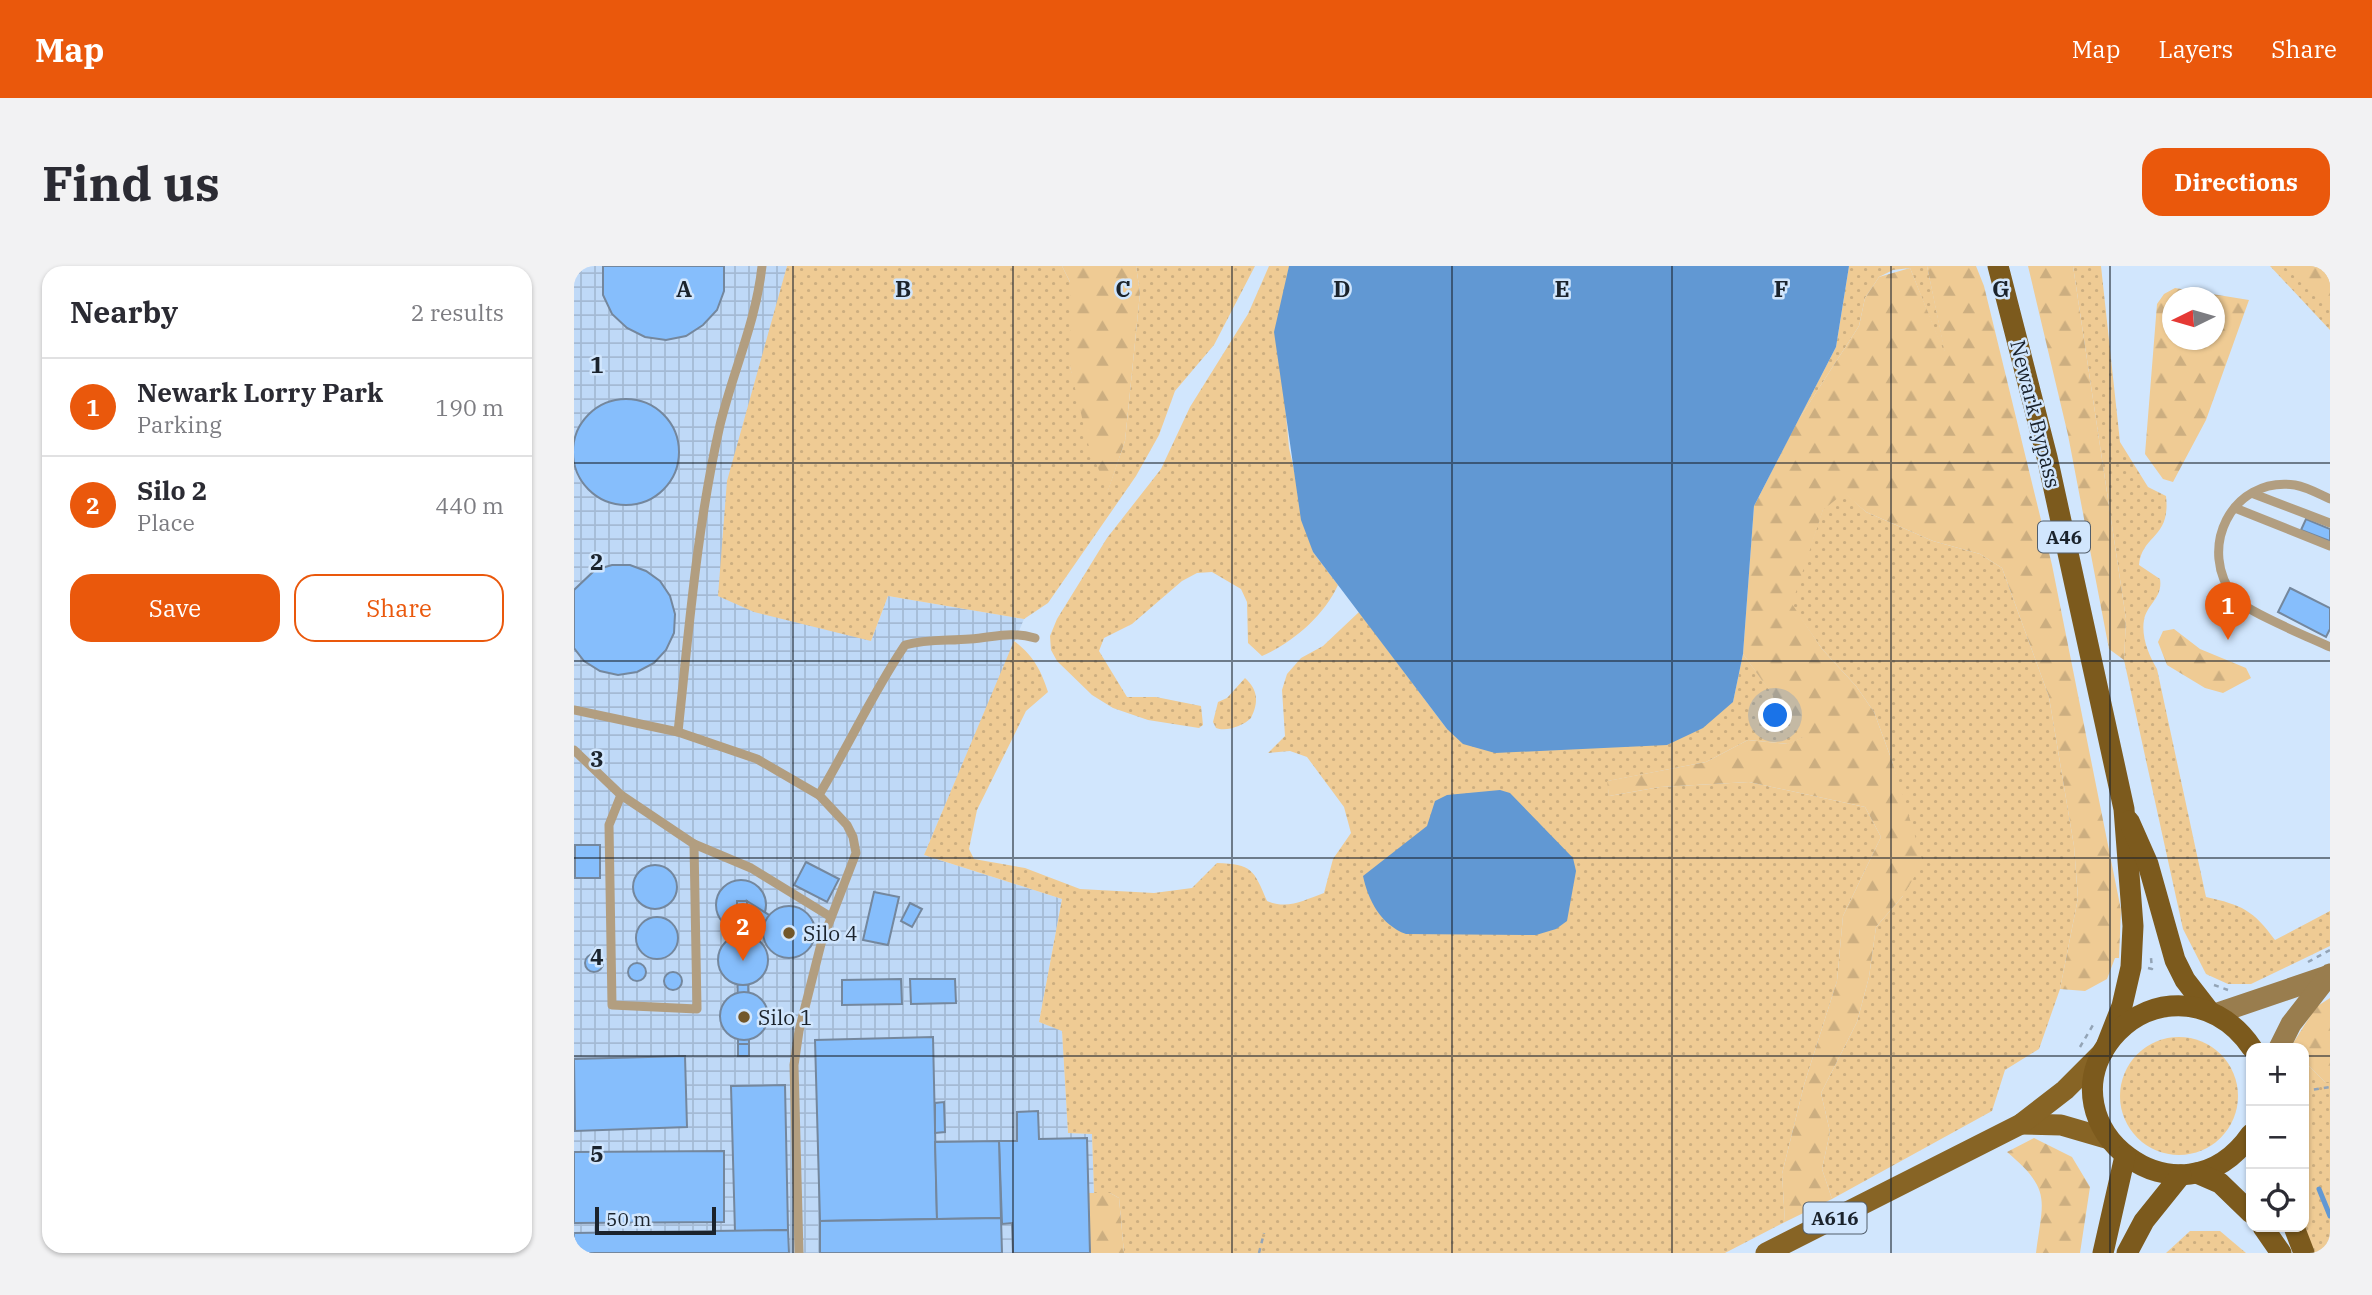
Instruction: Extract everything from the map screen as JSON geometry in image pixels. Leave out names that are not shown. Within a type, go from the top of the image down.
[{"type":"highway","name":"Newark Bypass","points":[[1998,266],[2047,457],[2124,809],[2133,926],[2131,967],[2122,1006],[2096,1069],[2094,1097],[2100,1123],[2109,1139]]},
{"type":"highway","name":"Newark Bypass","points":[[2124,809],[2148,864],[2175,960],[2185,980],[2212,1013]]},
{"type":"highway","points":[[2105,1048],[2125,1024],[2149,1011],[2175,1006],[2212,1013],[2235,1027],[2248,1043]]},
{"type":"highway","points":[[2109,1139],[2125,1156],[2151,1171],[2189,1174],[2220,1183],[2246,1208]]},
{"type":"highway","points":[[2127,1253],[2144,1221],[2189,1174],[2231,1157],[2246,1140]]},
{"type":"highway","points":[[2103,1253],[2125,1156]]},
{"type":"highway","points":[[2266,1232],[2281,1253]]},
{"type":"highway","points":[[2296,1232],[2304,1253]]},
{"type":"main road","points":[[2212,1013],[2328,975]]},
{"type":"main road","points":[[2282,1043],[2291,1024],[2328,975]]},
{"type":"main road","name":"A616","points":[[1766,1253],[2021,1124],[2065,1090],[2105,1048]]},
{"type":"main road","name":"A616","points":[[2021,1124],[2061,1125],[2109,1139]]},
{"type":"lane","points":[[678,732],[698,546],[721,424],[758,303],[762,266]]},
{"type":"lane","points":[[2330,499],[2296,485],[2279,485],[2254,494],[2224,519],[2217,546],[2222,577],[2236,600],[2330,647]]},
{"type":"lane","points":[[2254,494],[2330,523]]},
{"type":"lane","points":[[2235,508],[2330,546]]},
{"type":"lane","points":[[819,795],[841,759],[854,728],[905,645],[926,639],[970,639],[1012,632],[1035,638]]},
{"type":"lane","points":[[574,710],[678,732],[757,759],[819,795],[847,825],[856,853],[831,917],[799,1031],[794,1065],[799,1253]]},
{"type":"lane","points":[[574,750],[621,795],[694,844],[751,868],[831,917]]},
{"type":"lane","points":[[621,795],[608,825],[612,1005],[697,1009],[694,844]]},
{"type":"path","points":[[2309,1090],[2330,1087]]},
{"type":"path","points":[[1259,1253],[1264,1233]]},
{"type":"shaded area","points":[[574,266],[787,266],[767,346],[871,641],[888,596],[1024,619],[924,855],[1062,899],[1039,1022],[1062,1030],[1068,1133],[1092,1134],[1094,1193],[1124,1253],[574,1253]]},
{"type":"green space","points":[[787,266],[1062,266],[1070,282],[1070,367],[1108,490],[1125,441],[1140,293],[1136,266],[1255,266],[1214,345],[1175,391],[1159,435],[1136,476],[1048,603],[1024,619],[888,596],[871,641],[754,612],[718,596],[727,481]]},
{"type":"green space","points":[[1062,266],[1136,266],[1140,293],[1125,441],[1108,491],[1089,447],[1070,367],[1070,282]]},
{"type":"green space","points":[[1269,266],[1289,266],[1284,393],[1289,448],[1313,552],[1338,585],[1316,618],[1285,644],[1262,656],[1248,643],[1247,602],[1241,589],[1212,572],[1197,573],[1182,581],[1132,624],[1104,638],[1099,651],[1127,697],[1156,697],[1201,706],[1203,725],[1199,728],[1148,720],[1113,708],[1092,695],[1057,661],[1051,650],[1050,636],[1057,619],[1107,538],[1161,469],[1190,407],[1248,314]]},
{"type":"green space","points":[[1849,266],[1927,266],[1947,361],[1910,268],[1893,270],[1879,277],[1865,298],[1859,326],[1797,422],[1836,347]]},
{"type":"green space","points":[[1927,266],[1976,266],[1984,286],[2052,565],[2121,910],[2119,958],[2115,958],[2107,979],[2085,991],[2060,989],[2078,898],[2074,846],[2049,697],[2002,568],[1980,554],[1933,541],[1866,512],[1844,493],[1823,510],[1792,604],[1822,649],[1856,686],[1874,712],[1923,862],[1903,896],[1876,927],[1869,977],[1857,1022],[1821,1093],[1830,1132],[1822,1169],[1832,1199],[1785,1222],[1782,1174],[1804,1085],[1837,981],[1843,916],[1881,837],[1865,807],[1749,782],[1660,787],[1609,796],[1607,781],[1706,762],[1748,740],[1787,744],[1803,737],[1743,654],[1754,506],[1797,422],[1859,326],[1865,298],[1879,277],[1910,268],[1945,354]]},
{"type":"green space","points":[[2028,266],[2073,266],[2126,619],[2124,660],[2109,649],[2068,435]]},
{"type":"green space","points":[[2073,266],[2101,266],[2120,442],[2148,487],[2166,496],[2164,521],[2145,547],[2139,565],[2160,579],[2159,591],[2144,620],[2144,633],[2157,669],[2206,897],[2246,910],[2275,940],[2330,911],[2330,946],[2251,984],[2228,984],[2206,974],[2183,929],[2124,660],[2126,619]]},
{"type":"green space","points":[[2270,266],[2330,266],[2330,330]]},
{"type":"green space","points":[[2284,266],[2330,266],[2330,311]]},
{"type":"green space","points":[[2225,296],[2249,300],[2206,420],[2173,482],[2163,479],[2145,454],[2157,304],[2162,297],[2162,350],[2225,350]]},
{"type":"green space","points":[[1844,492],[1866,512],[1933,541],[1980,554],[2002,568],[2049,697],[2074,846],[2078,898],[2060,989],[2039,1049],[2005,1070],[1992,1111],[1832,1199],[1822,1169],[1830,1132],[1821,1093],[1857,1022],[1869,977],[1876,927],[1903,896],[1905,809],[1892,761],[1874,712],[1856,686],[1822,649],[1791,604],[1823,509]]},
{"type":"green space","points":[[1359,612],[1447,729],[1733,702],[1743,654],[1804,737],[1788,744],[1748,740],[1706,762],[1608,781],[1609,796],[1660,787],[1749,782],[1865,807],[1881,837],[1843,916],[1837,981],[1804,1085],[1782,1174],[1785,1222],[1725,1253],[1124,1253],[1119,1198],[1110,1193],[1094,1193],[1092,1134],[1068,1133],[1062,1031],[1039,1022],[1062,899],[924,855],[1014,641],[1035,664],[1048,692],[1026,711],[977,810],[969,849],[974,859],[1025,868],[1080,889],[1154,893],[1192,888],[1217,863],[1229,864],[1245,867],[1250,871],[1259,882],[1267,901],[1275,904],[1296,903],[1324,893],[1333,859],[1351,833],[1344,807],[1307,757],[1290,751],[1268,753],[1285,736],[1282,690],[1287,674],[1301,658],[1323,646]]},
{"type":"green space","points":[[2174,629],[2200,649],[2246,668],[2251,678],[2223,693],[2205,688],[2167,665],[2158,642],[2163,631]]},
{"type":"green space","points":[[1245,678],[1253,687],[1256,696],[1251,718],[1234,727],[1216,728],[1213,722],[1218,702],[1227,698]]},
{"type":"green space","points":[[2330,998],[2330,1082],[2325,1082],[2309,1066],[2309,1043],[2293,1043],[2316,1007]]},
{"type":"green space","points":[[2179,1037],[2202,1041],[2221,1054],[2234,1073],[2238,1096],[2234,1119],[2221,1138],[2202,1151],[2179,1155],[2156,1151],[2137,1138],[2124,1119],[2120,1096],[2124,1073],[2137,1054],[2156,1041]]},
{"type":"green space","points":[[2309,1066],[2325,1082],[2330,1082],[2330,1253],[2314,1253],[2306,1232],[2309,1232]]},
{"type":"green space","points":[[2034,1138],[2072,1157],[2090,1187],[2080,1253],[2036,1253],[2042,1207],[2038,1186],[2032,1176],[2007,1152]]},
{"type":"green space","points":[[1089,1193],[1110,1193],[1119,1198],[1124,1253],[1090,1253]]},
{"type":"green space","points":[[2190,1231],[2220,1231],[2246,1253],[2166,1253]]},
{"type":"water","points":[[1289,266],[1849,266],[1836,347],[1754,506],[1743,654],[1733,702],[1703,728],[1667,745],[1495,753],[1463,744],[1447,729],[1313,552],[1301,520],[1274,332]]},
{"type":"water","points":[[1500,790],[1510,793],[1573,858],[1576,871],[1567,921],[1556,929],[1536,935],[1406,934],[1389,925],[1372,903],[1363,876],[1427,826],[1435,801],[1447,795]]},
{"type":"building","points":[[603,266],[724,266],[724,291],[717,310],[703,325],[686,336],[666,340],[645,337],[627,328],[612,314],[603,295]]},
{"type":"building","points":[[626,399],[646,403],[664,414],[675,432],[679,452],[675,472],[664,490],[646,501],[626,505],[606,501],[588,490],[577,472],[573,452],[577,432],[588,414],[606,403]]},
{"type":"building","points":[[2306,519],[2330,529],[2330,541],[2301,530]]},
{"type":"building","points":[[612,565],[630,565],[646,571],[660,581],[670,596],[675,614],[674,633],[666,650],[654,663],[637,672],[618,675],[600,671],[584,661],[574,648],[574,590],[595,570]]},
{"type":"building","points":[[2290,588],[2330,608],[2330,629],[2326,637],[2278,612]]},
{"type":"building","points":[[575,845],[600,845],[600,878],[575,878]]},
{"type":"building","points":[[806,862],[839,879],[827,902],[794,885]]},
{"type":"building","points":[[655,865],[671,871],[677,887],[671,903],[655,909],[639,903],[633,887],[639,871]]},
{"type":"building","points":[[741,880],[759,887],[766,905],[759,923],[741,930],[723,923],[716,905],[723,887]]},
{"type":"building","points":[[874,892],[899,897],[888,945],[863,940]]},
{"type":"building","points":[[737,901],[747,901],[749,1044],[738,1044]]},
{"type":"building","points":[[747,901],[793,930],[788,937],[748,911]]},
{"type":"building","points":[[910,903],[922,909],[912,927],[901,921]]},
{"type":"building","name":"Silo 4","points":[[789,906],[799,908],[807,914],[813,922],[813,942],[807,950],[799,956],[789,958],[779,956],[771,950],[765,942],[763,932],[765,922],[771,914],[779,908]]},
{"type":"building","points":[[657,917],[672,923],[678,938],[672,953],[657,959],[642,953],[636,938],[642,923]]},
{"type":"building","points":[[743,935],[760,943],[768,960],[760,977],[743,985],[726,977],[718,960],[726,943]]},
{"type":"building","points":[[594,954],[602,959],[603,963],[598,971],[594,972],[586,967],[585,963],[590,955]]},
{"type":"building","points":[[633,963],[641,963],[646,972],[644,979],[633,981],[628,976],[628,968]]},
{"type":"building","points":[[669,972],[677,972],[682,981],[680,988],[669,990],[664,985],[664,977]]},
{"type":"building","points":[[901,979],[902,1004],[842,1005],[842,980]]},
{"type":"building","points":[[910,979],[955,979],[956,1003],[911,1004]]},
{"type":"building","name":"Silo 1","points":[[744,992],[761,999],[768,1016],[761,1033],[744,1040],[727,1033],[720,1016],[727,999]]},
{"type":"building","points":[[933,1037],[937,1219],[820,1221],[815,1040]]},
{"type":"building","points":[[738,1044],[749,1044],[749,1056],[738,1056]]},
{"type":"building","points":[[685,1056],[687,1127],[575,1131],[574,1059]]},
{"type":"building","points":[[785,1085],[788,1230],[735,1232],[731,1086]]},
{"type":"building","points":[[944,1102],[945,1132],[935,1133],[935,1103]]},
{"type":"building","points":[[1038,1111],[1039,1139],[1087,1138],[1090,1253],[1013,1253],[1012,1223],[1002,1224],[999,1141],[1017,1141],[1017,1112]]},
{"type":"building","points":[[999,1141],[1001,1218],[937,1219],[935,1142]]},
{"type":"building","points":[[724,1151],[724,1222],[574,1223],[574,1152]]},
{"type":"building","points":[[1001,1218],[1002,1253],[820,1253],[820,1221]]},
{"type":"building","points":[[788,1230],[789,1253],[574,1253],[574,1233]]},
{"type":"waterway","points":[[2319,1189],[2330,1216]]},
{"type":"place","name":"Newark Lorry Park","points":[[2228,640]]},
{"type":"place","name":"Silo 4","points":[[789,933]]},
{"type":"place","name":"Silo 2","points":[[743,961]]},
{"type":"place","name":"Silo 1","points":[[744,1017]]}]
